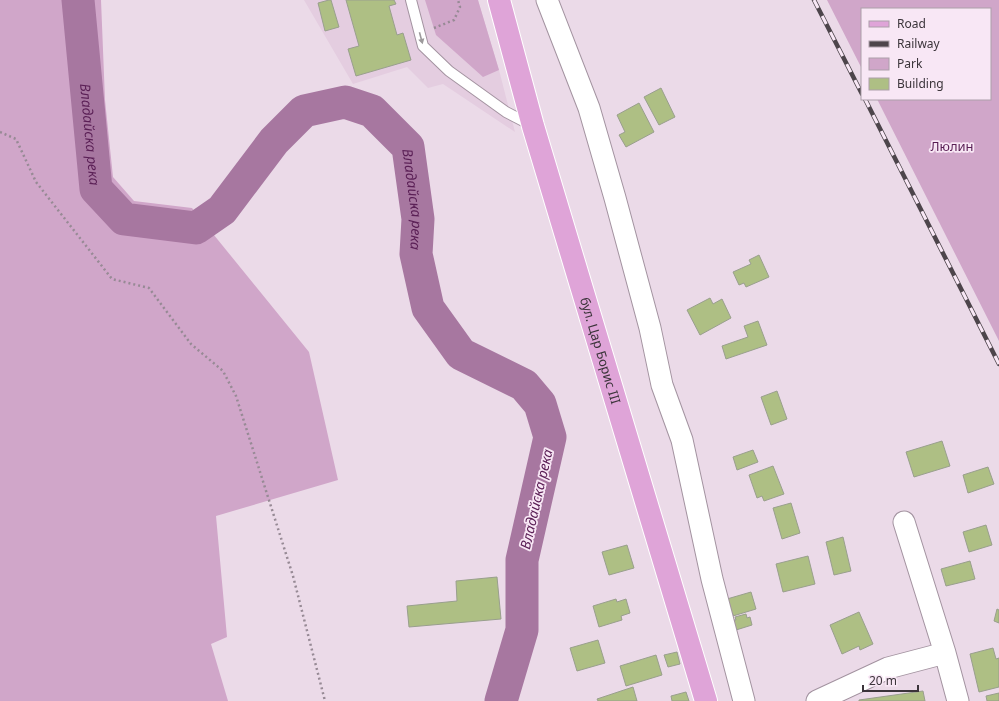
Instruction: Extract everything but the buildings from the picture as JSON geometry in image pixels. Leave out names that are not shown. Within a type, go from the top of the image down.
[{"type":"main road","name":"бул. Цар Борис III","points":[[499,0],[533,126],[706,701]]},
{"type":"street","points":[[547,0],[589,108],[613,191],[650,328],[662,385],[682,440],[712,579],[744,701]]},
{"type":"street","points":[[904,522],[945,653],[958,701]]},
{"type":"street","points":[[817,701],[888,668],[945,653]]},
{"type":"lane","points":[[411,0],[423,46],[449,72],[506,112],[533,126]]},
{"type":"path","points":[[434,28],[454,20],[460,7],[458,0]]},
{"type":"path","points":[[0,132],[16,139],[36,182],[112,279],[149,288],[191,344],[223,371],[236,396],[293,576],[326,701]]},
{"type":"shaded area","points":[[304,0],[478,0],[499,70],[515,132],[443,84],[428,88],[407,67],[353,84]]},
{"type":"green space","points":[[0,0],[101,0],[105,100],[113,177],[134,201],[192,208],[309,352],[338,480],[216,516],[227,637],[211,644],[228,701],[0,701]]},
{"type":"green space","points":[[425,0],[478,0],[499,70],[483,77],[436,35]]},
{"type":"green space","name":"Люлин","points":[[827,0],[999,0],[999,341],[878,100],[991,100],[991,8],[861,8],[861,67]]},
{"type":"waterway","name":"Владайска река","points":[[78,0],[96,189],[124,219],[196,228],[222,210],[274,141],[304,111],[345,102],[372,111],[408,147],[418,219],[416,254],[428,308],[461,354],[524,385],[540,404],[550,437],[522,560],[522,630],[501,701]]},
{"type":"railway","points":[[814,0],[861,92]]},
{"type":"railway","points":[[866,100],[999,364]]}]
